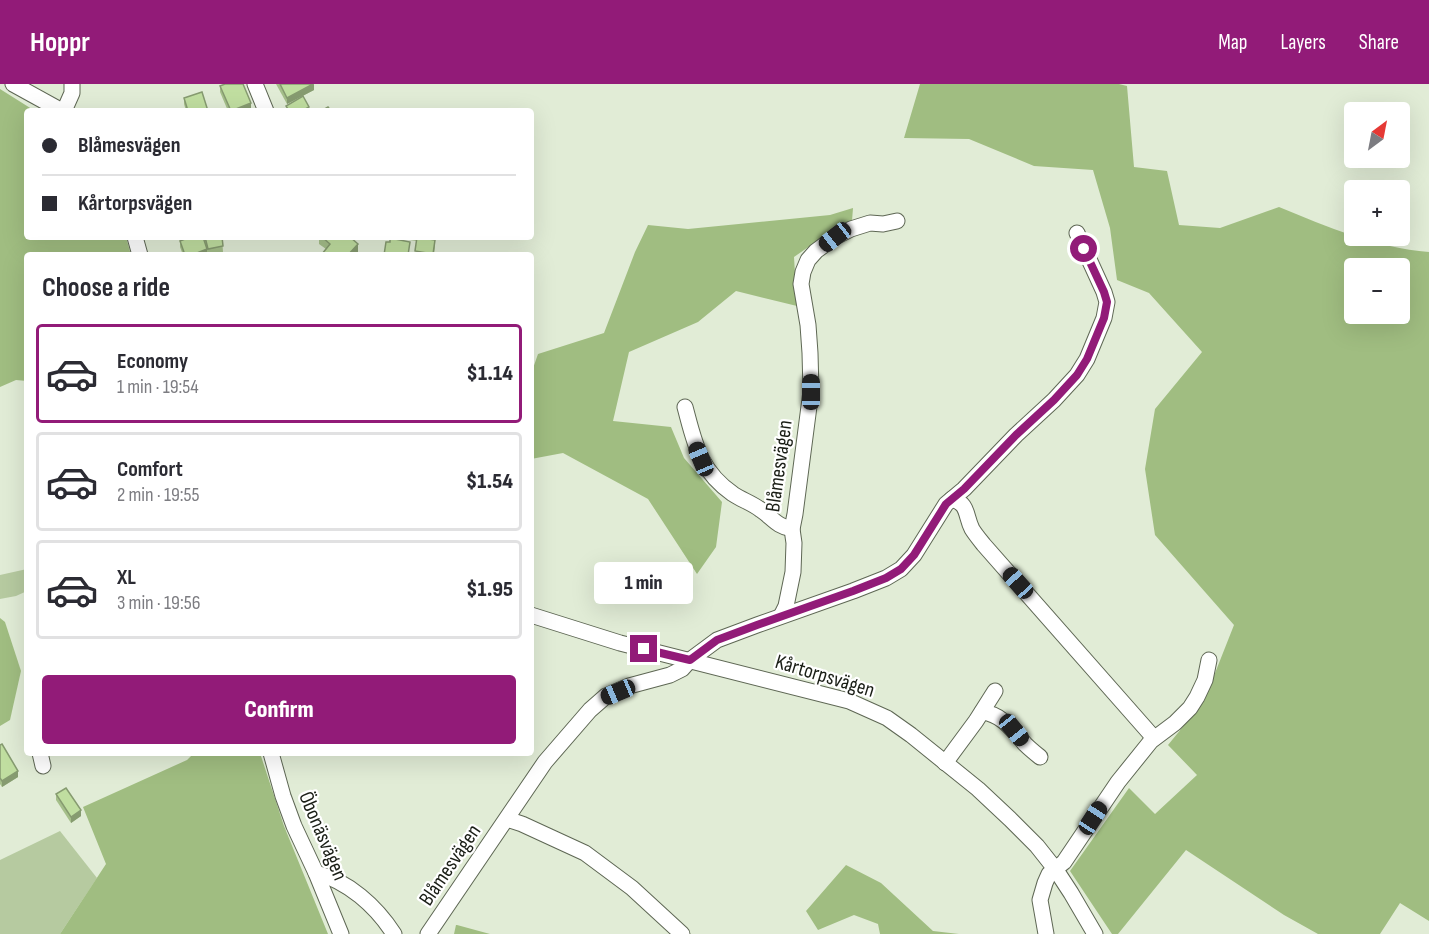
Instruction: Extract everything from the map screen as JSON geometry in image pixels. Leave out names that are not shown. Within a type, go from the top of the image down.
[{"type":"street","points":[[13,84],[57,108]]},
{"type":"street","points":[[64,108],[72,93],[72,84]]},
{"type":"street","points":[[255,84],[265,108]]},
{"type":"street","name":"Blåmesvägen","points":[[781,616],[786,606],[793,572],[792,529],[811,392],[808,325],[801,284],[803,272],[808,260],[816,251],[835,237],[870,223],[883,224],[897,221]]},
{"type":"street","name":"Blåmesvägen","points":[[428,934],[545,762],[590,710],[606,696],[682,669],[690,660],[717,640],[886,578],[901,569],[914,555],[942,509],[1054,400],[1077,375],[1087,359],[1104,318],[1107,302],[1077,232]]},
{"type":"street","name":"Blåmesvägen","points":[[685,407],[694,445],[701,459],[720,483],[739,498],[760,508],[782,527],[792,529]]},
{"type":"street","points":[[952,499],[960,501],[965,508],[972,529],[984,545],[1154,738]]},
{"type":"street","name":"Kårtorpsvägen","points":[[534,616],[620,643],[849,701],[887,718],[978,789],[1011,819],[1056,870],[1095,934]]},
{"type":"street","points":[[1046,934],[1040,900],[1049,874],[1064,862],[1118,782],[1154,738],[1190,708],[1204,680],[1209,660]]},
{"type":"street","points":[[945,763],[995,691]]},
{"type":"street","points":[[982,712],[987,712],[1005,722],[1040,757]]},
{"type":"street","name":"Öbonäsvägen","points":[[272,756],[282,796],[341,934]]},
{"type":"street","name":"Blåmesvägen","points":[[507,819],[585,853],[632,888],[682,934]]},
{"type":"street","points":[[316,873],[327,876],[362,897],[387,922],[394,934]]},
{"type":"green space","points":[[920,84],[1119,84],[1127,86],[1134,167],[1167,171],[1179,225],[1220,228],[1279,207],[1344,232],[1344,246],[1390,246],[1429,252],[1429,921],[1400,903],[1380,934],[1318,934],[1284,915],[1186,850],[1118,934],[1112,934],[1070,871],[1129,788],[1155,814],[1197,775],[1168,745],[1204,701],[1234,625],[1155,535],[1145,469],[1155,409],[1202,352],[1149,293],[1117,280],[1110,228],[1093,170],[1034,166],[969,139],[904,138]]},
{"type":"green space","points":[[0,89],[30,108],[24,108],[24,240],[127,240],[130,252],[24,252],[24,381],[16,380],[0,387]]},
{"type":"green space","points":[[853,208],[852,221],[827,234],[794,257],[797,306],[736,291],[698,322],[629,352],[613,421],[671,427],[684,458],[722,502],[716,547],[697,574],[648,499],[563,453],[534,458],[534,365],[538,354],[604,333],[635,252],[648,225],[688,229],[830,215]]},
{"type":"green space","points":[[24,570],[24,592],[0,599],[0,575]]},
{"type":"green space","points":[[0,618],[5,622],[21,671],[10,720],[0,726]]},
{"type":"green space","points":[[191,756],[261,756],[284,826],[328,934],[60,934],[106,864],[83,807],[187,760]]},
{"type":"green space","points":[[60,831],[97,878],[60,934],[0,934],[0,860]]},
{"type":"green space","points":[[846,865],[881,883],[933,931],[959,934],[880,934],[878,924],[854,915],[818,930],[806,911]]},
{"type":"green space","points":[[457,925],[490,934],[454,934]]},
{"type":"building","points":[[243,84],[251,103],[238,108],[230,108],[220,86]]},
{"type":"building","points":[[280,84],[313,84],[287,98]]},
{"type":"building","points":[[202,92],[207,108],[187,108],[184,98]]},
{"type":"building","points":[[303,96],[309,107],[287,108],[286,106]]},
{"type":"building","points":[[204,240],[207,249],[200,252],[184,252],[180,241]]},
{"type":"building","points":[[206,240],[222,240],[223,246],[208,249]]},
{"type":"building","points":[[325,240],[353,240],[358,244],[351,252],[324,252],[330,244]]},
{"type":"building","points":[[390,240],[400,240],[410,242],[408,252],[384,252],[386,242]]},
{"type":"building","points":[[417,240],[435,240],[433,252],[415,251]]},
{"type":"building","points":[[2,744],[18,771],[2,781],[0,778],[0,745]]},
{"type":"building","points":[[66,788],[81,810],[71,817],[56,794]]},
{"type":"route","points":[[644,649],[690,660],[717,640],[818,605],[886,578],[901,569],[914,555],[946,504],[1054,400],[1077,375],[1087,359],[1104,318],[1107,302],[1084,249]]}]
